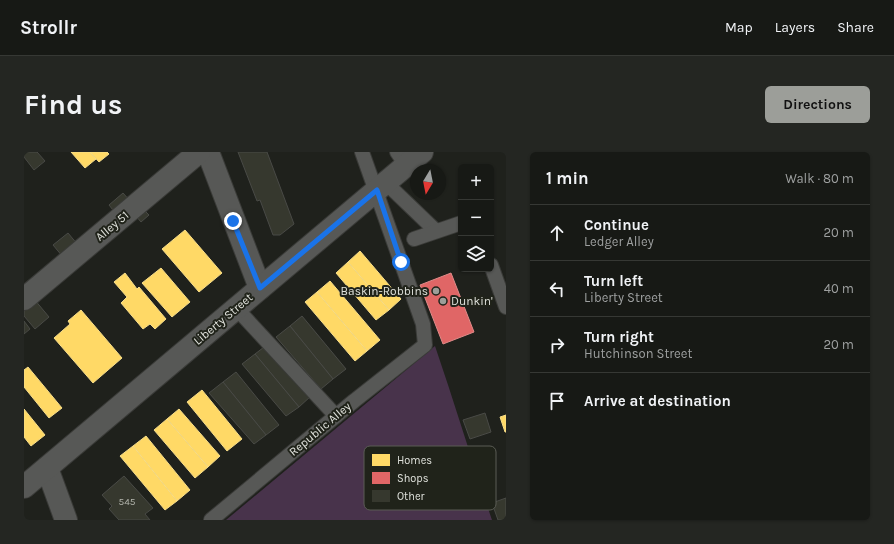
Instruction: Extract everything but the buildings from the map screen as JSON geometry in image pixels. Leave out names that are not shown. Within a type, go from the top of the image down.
[{"type":"street","name":"Alley 51","points":[[24,299],[199,152]]},
{"type":"street","points":[[208,152],[260,288]]},
{"type":"street","name":"Liberty Street","points":[[24,487],[381,187],[408,156]]},
{"type":"street","points":[[47,468],[66,520]]},
{"type":"lane","points":[[362,152],[381,187],[436,232]]},
{"type":"lane","name":"Republic Alley","points":[[211,520],[336,416],[425,345],[423,324],[381,187]]},
{"type":"lane","points":[[414,239],[458,224]]},
{"type":"lane","points":[[494,272],[506,307]]},
{"type":"lane","points":[[236,308],[336,416]]},
{"type":"shaded area","points":[[435,346],[468,446],[364,446],[364,510],[489,510],[492,520],[226,520]]},
{"type":"place","name":"Baskin-Robbins","points":[[436,291]]},
{"type":"place","name":"Dunkin'","points":[[443,301]]},
{"type":"route","points":[[233,221],[260,288],[377,190],[401,262]]}]
